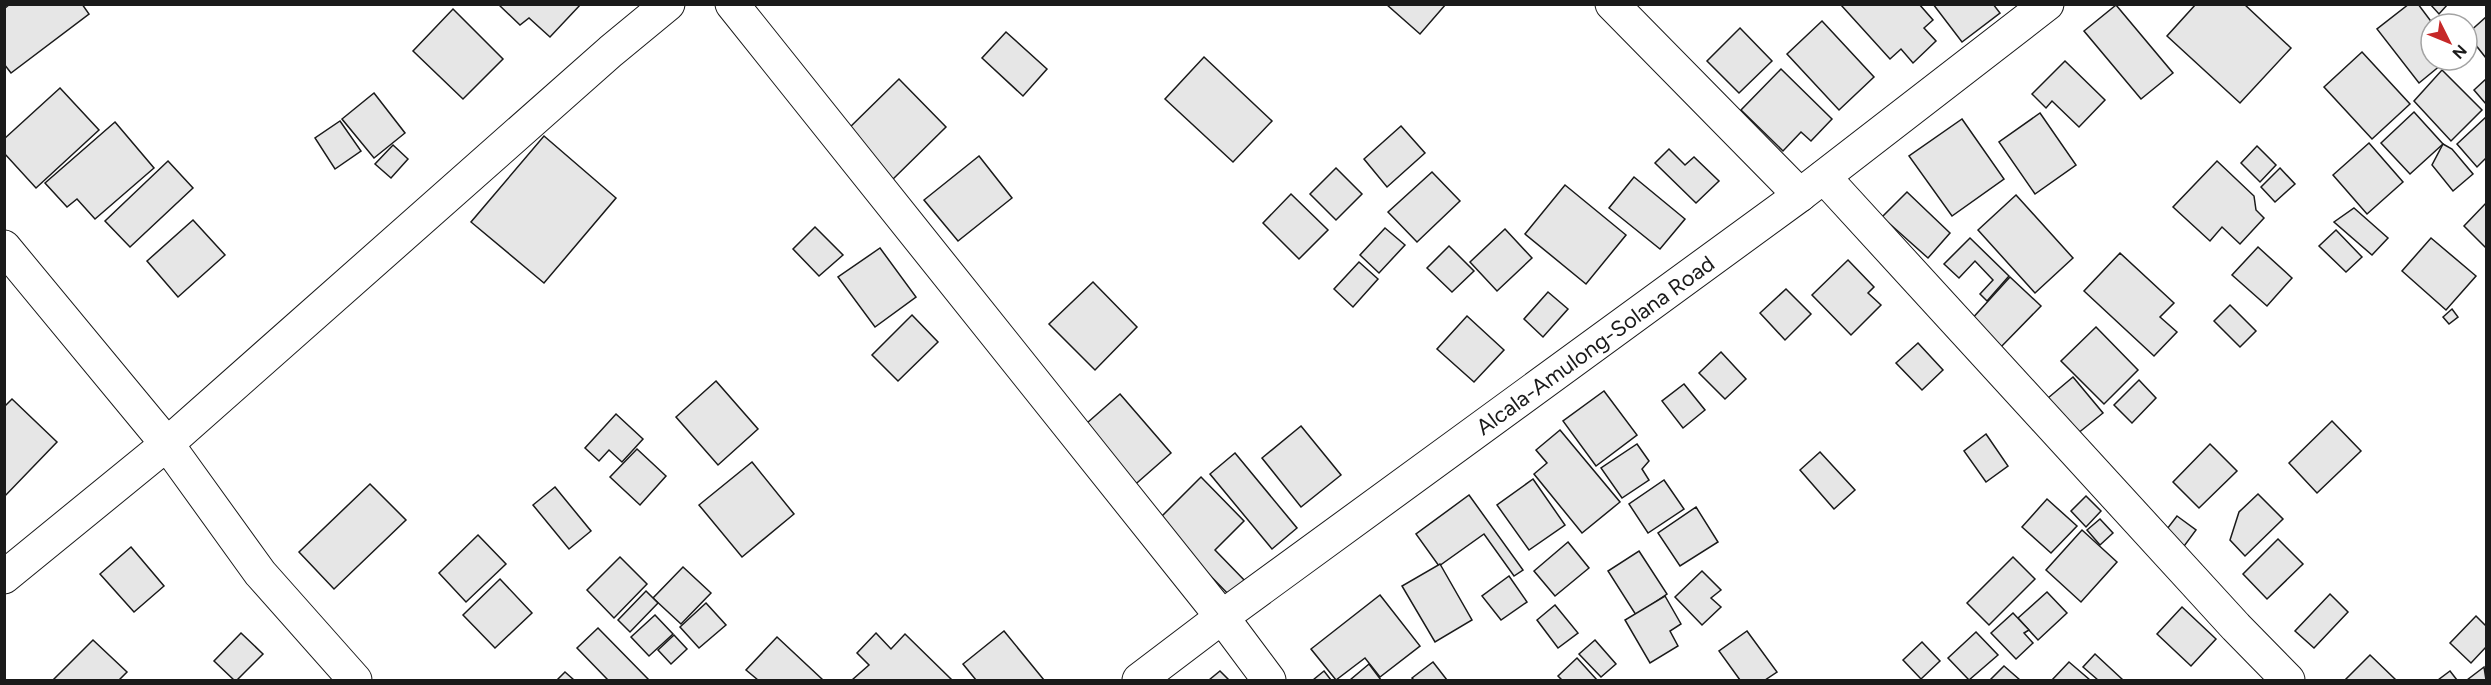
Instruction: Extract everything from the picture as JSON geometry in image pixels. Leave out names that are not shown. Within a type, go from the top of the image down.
[{"type":"street","points":[[4,577],[167,444],[611,51],[668,4]]},
{"type":"street","points":[[732,4],[1222,616],[1269,681]]},
{"type":"street","points":[[1612,4],[1812,186],[2288,681]]},
{"type":"street","name":"Alcala-Amulong-Solana Road","points":[[1139,681],[1222,616],[1812,186],[2047,4]]},
{"type":"street","points":[[4,247],[167,444],[260,573],[355,681]]},
{"type":"building","points":[[10,4],[82,4],[89,14],[11,73],[4,64],[4,9]]},
{"type":"building","points":[[498,4],[581,4],[550,37],[529,18],[520,25]]},
{"type":"building","points":[[1386,4],[1446,4],[1420,34]]},
{"type":"building","points":[[1919,4],[1933,20],[1924,28],[1936,41],[1913,63],[1901,49],[1890,59],[1841,5]]},
{"type":"building","points":[[1933,4],[1993,4],[2000,13],[1962,42]]},
{"type":"building","points":[[2196,4],[2244,4],[2291,48],[2240,103],[2167,36]]},
{"type":"building","points":[[2409,4],[2418,4],[2424,12],[2419,12],[2419,72],[2432,72],[2419,83],[2377,29]]},
{"type":"building","points":[[2430,4],[2448,4],[2441,12],[2437,12]]},
{"type":"building","points":[[2116,5],[2173,73],[2141,99],[2084,31]]},
{"type":"building","points":[[453,9],[503,59],[463,99],[413,51]]},
{"type":"building","points":[[2486,17],[2486,58],[2479,49],[2479,23]]},
{"type":"building","points":[[1822,21],[1874,77],[1839,110],[1787,54]]},
{"type":"building","points":[[1740,28],[1772,61],[1739,93],[1707,61]]},
{"type":"building","points":[[1006,32],[1047,69],[1023,96],[982,58]]},
{"type":"building","points":[[2362,52],[2410,104],[2372,139],[2324,87]]},
{"type":"building","points":[[1204,57],[1272,121],[1233,162],[1165,99]]},
{"type":"building","points":[[2065,61],[2105,100],[2079,127],[2052,101],[2046,108],[2032,94]]},
{"type":"building","points":[[1781,69],[1832,119],[1811,141],[1801,132],[1783,151],[1741,110]]},
{"type":"building","points":[[2440,72],[2444,72],[2482,110],[2451,141],[2414,101]]},
{"type":"building","points":[[899,79],[946,127],[890,182],[843,134]]},
{"type":"building","points":[[2486,79],[2486,104],[2474,90]]},
{"type":"building","points":[[60,88],[99,130],[36,188],[4,153],[4,139]]},
{"type":"building","points":[[374,93],[405,133],[374,158],[342,119]]},
{"type":"building","points":[[2414,112],[2443,144],[2410,174],[2381,143]]},
{"type":"building","points":[[2040,113],[2076,165],[2035,194],[1999,142]]},
{"type":"building","points":[[2486,117],[2486,158],[2477,167],[2457,144]]},
{"type":"building","points":[[1962,119],[2004,179],[1952,216],[1909,156]]},
{"type":"building","points":[[340,121],[361,151],[335,169],[315,138]]},
{"type":"building","points":[[115,122],[154,168],[95,219],[77,199],[67,207],[45,183]]},
{"type":"building","points":[[1401,126],[1425,153],[1387,187],[1364,159]]},
{"type":"building","points":[[544,136],[616,198],[544,283],[471,222]]},
{"type":"building","points":[[2369,143],[2403,182],[2367,214],[2333,175]]},
{"type":"building","points":[[2443,144],[2452,149],[2473,174],[2453,191],[2432,165]]},
{"type":"building","points":[[393,145],[408,159],[391,178],[375,164]]},
{"type":"building","points":[[2257,146],[2276,165],[2260,182],[2241,163]]},
{"type":"building","points":[[1669,149],[1685,165],[1694,157],[1719,181],[1696,203],[1655,163]]},
{"type":"building","points":[[979,156],[1012,198],[958,241],[924,200]]},
{"type":"building","points":[[168,161],[193,188],[130,247],[105,221]]},
{"type":"building","points":[[2217,161],[2254,196],[2256,210],[2264,218],[2240,244],[2222,227],[2210,241],[2173,207]]},
{"type":"building","points":[[1336,168],[1362,194],[1336,220],[1310,194]]},
{"type":"building","points":[[2280,168],[2295,184],[2275,202],[2261,187]]},
{"type":"building","points":[[1432,172],[1460,201],[1417,242],[1388,212]]},
{"type":"building","points":[[1634,177],[1685,219],[1660,249],[1609,208]]},
{"type":"building","points":[[1565,185],[1626,235],[1586,284],[1525,234]]},
{"type":"building","points":[[1907,192],[1950,233],[1928,258],[1882,217]]},
{"type":"building","points":[[1291,194],[1328,230],[1299,259],[1263,223]]},
{"type":"building","points":[[2016,195],[2073,258],[2035,293],[1978,230]]},
{"type":"building","points":[[2486,203],[2486,248],[2464,226]]},
{"type":"building","points":[[2354,208],[2388,238],[2372,255],[2334,222]]},
{"type":"building","points":[[193,220],[225,255],[178,297],[147,261]]},
{"type":"building","points":[[815,227],[843,255],[819,276],[793,249]]},
{"type":"building","points":[[1385,228],[1405,245],[1379,273],[1360,255]]},
{"type":"building","points":[[1505,229],[1532,258],[1497,291],[1470,262]]},
{"type":"building","points":[[2336,230],[2362,257],[2346,272],[2319,246]]},
{"type":"building","points":[[1970,238],[2009,276],[1987,301],[1980,294],[1993,280],[1975,261],[1959,278],[1944,264]]},
{"type":"building","points":[[2431,238],[2476,276],[2446,310],[2402,271]]},
{"type":"building","points":[[1449,246],[1474,271],[1452,292],[1427,268]]},
{"type":"building","points":[[2258,247],[2292,278],[2267,306],[2232,275]]},
{"type":"building","points":[[880,248],[916,297],[875,327],[838,277]]},
{"type":"building","points":[[2120,253],[2174,303],[2160,317],[2177,332],[2154,356],[2084,291]]},
{"type":"building","points":[[1848,260],[1874,287],[1868,293],[1881,305],[1851,335],[1812,295]]},
{"type":"building","points":[[1359,262],[1378,279],[1353,307],[1334,289]]},
{"type":"building","points":[[2010,277],[2041,306],[1999,349],[1970,321]]},
{"type":"building","points":[[1093,282],[1137,327],[1095,370],[1049,324]]},
{"type":"building","points":[[1786,289],[1811,314],[1785,340],[1760,313]]},
{"type":"building","points":[[1548,292],[1568,309],[1543,337],[1524,319]]},
{"type":"building","points":[[2230,305],[2256,331],[2240,347],[2214,321]]},
{"type":"building","points":[[2452,309],[2458,317],[2449,324],[2443,317]]},
{"type":"building","points":[[912,315],[938,342],[898,381],[872,355]]},
{"type":"building","points":[[1467,316],[1504,350],[1474,382],[1437,349]]},
{"type":"building","points":[[2096,327],[2138,370],[2104,404],[2061,361]]},
{"type":"building","points":[[1918,343],[1943,370],[1922,390],[1896,363]]},
{"type":"building","points":[[1721,352],[1746,379],[1725,399],[1699,373]]},
{"type":"building","points":[[2073,377],[2103,413],[2077,434],[2048,398]]},
{"type":"building","points":[[2139,380],[2156,398],[2132,423],[2114,405]]},
{"type":"building","points":[[716,381],[758,429],[718,465],[676,417]]},
{"type":"building","points":[[1684,384],[1705,410],[1683,428],[1662,401]]},
{"type":"building","points":[[1604,391],[1637,435],[1596,466],[1563,421]]},
{"type":"building","points":[[1120,394],[1171,453],[1130,489],[1079,430]]},
{"type":"building","points":[[12,399],[57,442],[4,497],[4,407]]},
{"type":"building","points":[[616,414],[643,439],[622,462],[609,450],[599,461],[585,448]]},
{"type":"building","points":[[2332,421],[2361,451],[2317,493],[2289,463]]},
{"type":"building","points":[[1301,426],[1341,475],[1301,507],[1262,458]]},
{"type":"building","points":[[1560,430],[1620,502],[1582,533],[1534,474],[1547,463],[1536,450]]},
{"type":"building","points":[[1986,434],[2008,466],[1986,482],[1964,451]]},
{"type":"building","points":[[1637,444],[1649,461],[1642,469],[1649,480],[1622,498],[1601,468]]},
{"type":"building","points":[[2210,444],[2237,471],[2199,508],[2173,482]]},
{"type":"building","points":[[637,449],[666,476],[640,505],[610,477]]},
{"type":"building","points":[[1820,452],[1855,490],[1834,509],[1800,470]]},
{"type":"building","points":[[1235,453],[1297,528],[1272,549],[1210,474]]},
{"type":"building","points":[[752,462],[794,514],[742,557],[699,505]]},
{"type":"building","points":[[1201,477],[1244,521],[1215,550],[1248,584],[1233,599],[1157,521]]},
{"type":"building","points":[[1533,479],[1565,525],[1529,550],[1497,505]]},
{"type":"building","points":[[1664,480],[1684,509],[1648,533],[1629,504]]},
{"type":"building","points":[[370,484],[406,520],[334,589],[299,552]]},
{"type":"building","points":[[555,487],[591,531],[569,549],[533,505]]},
{"type":"building","points":[[2258,494],[2283,519],[2245,556],[2230,540],[2239,512]]},
{"type":"building","points":[[1469,495],[1523,570],[1514,576],[1484,534],[1439,566],[1416,534]]},
{"type":"building","points":[[2086,496],[2101,511],[2086,527],[2071,511]]},
{"type":"building","points":[[2047,499],[2077,526],[2051,553],[2022,527]]},
{"type":"building","points":[[1696,507],[1718,542],[1680,566],[1658,533]]},
{"type":"building","points":[[2177,516],[2196,530],[2179,553],[2160,538]]},
{"type":"building","points":[[2100,519],[2113,533],[2100,545],[2087,530]]},
{"type":"building","points":[[2082,530],[2117,562],[2081,602],[2046,570]]},
{"type":"building","points":[[478,535],[506,564],[466,602],[439,573]]},
{"type":"building","points":[[2278,539],[2303,564],[2267,599],[2243,574]]},
{"type":"building","points":[[1568,542],[1589,568],[1555,596],[1534,571]]},
{"type":"building","points":[[131,547],[164,586],[134,612],[100,574]]},
{"type":"building","points":[[1639,551],[1667,594],[1636,615],[1608,571]]},
{"type":"building","points":[[620,557],[647,584],[614,618],[587,590]]},
{"type":"building","points":[[2013,557],[2035,579],[1989,625],[1967,603]]},
{"type":"building","points":[[1440,564],[1472,620],[1435,642],[1402,586]]},
{"type":"building","points":[[683,567],[711,593],[681,624],[653,598]]},
{"type":"building","points":[[1702,571],[1721,590],[1711,598],[1721,607],[1702,625],[1675,597]]},
{"type":"building","points":[[1509,576],[1527,602],[1501,620],[1482,596]]},
{"type":"building","points":[[500,579],[532,613],[495,648],[463,615]]},
{"type":"building","points":[[646,591],[658,603],[630,632],[618,620]]},
{"type":"building","points":[[2047,592],[2067,613],[2038,640],[2018,618]]},
{"type":"building","points":[[2330,594],[2348,612],[2314,648],[2295,631]]},
{"type":"building","points":[[1380,595],[1420,646],[1380,677],[1365,658],[1336,680],[1311,649]]},
{"type":"building","points":[[1665,596],[1681,624],[1670,631],[1678,646],[1650,663],[1625,620]]},
{"type":"building","points":[[706,603],[726,625],[699,648],[680,627]]},
{"type":"building","points":[[1555,605],[1578,633],[1558,648],[1537,620]]},
{"type":"building","points":[[2182,607],[2216,639],[2191,666],[2157,634]]},
{"type":"building","points":[[2013,613],[2029,630],[2024,633],[2033,643],[2016,659],[1991,633]]},
{"type":"building","points":[[655,615],[673,634],[649,656],[631,637]]},
{"type":"building","points":[[2476,616],[2486,626],[2486,647],[2471,663],[2450,643]]},
{"type":"building","points":[[598,628],[649,680],[608,680],[577,648]]},
{"type":"building","points":[[1004,631],[1044,680],[976,680],[963,664]]},
{"type":"building","points":[[1747,631],[1777,672],[1765,680],[1740,680],[1719,651]]},
{"type":"building","points":[[1976,632],[1998,655],[1969,680],[1948,658]]},
{"type":"building","points":[[241,633],[263,654],[237,680],[234,680],[214,661]]},
{"type":"building","points":[[876,633],[891,649],[905,634],[952,680],[852,680],[869,665],[857,653]]},
{"type":"building","points":[[674,635],[687,649],[671,664],[658,650]]},
{"type":"building","points":[[777,637],[823,680],[758,680],[746,670]]},
{"type":"building","points":[[93,640],[127,672],[119,680],[53,680]]},
{"type":"building","points":[[1595,640],[1616,664],[1601,677],[1579,654]]},
{"type":"building","points":[[1922,642],[1940,661],[1921,679],[1903,660]]},
{"type":"building","points":[[2095,654],[2123,680],[2098,680],[2083,667]]},
{"type":"building","points":[[2370,655],[2396,680],[2345,680]]},
{"type":"building","points":[[1577,658],[1597,680],[1562,680],[1558,676]]},
{"type":"building","points":[[1433,662],[1447,680],[1414,680],[1412,678]]},
{"type":"building","points":[[2069,662],[2090,680],[2052,680]]},
{"type":"building","points":[[1369,664],[1381,680],[1350,680]]},
{"type":"building","points":[[2004,666],[2020,680],[1990,680]]},
{"type":"building","points":[[2484,667],[2486,680],[2467,680]]},
{"type":"building","points":[[1220,671],[1229,680],[1209,680]]},
{"type":"building","points":[[1324,671],[1331,680],[1313,680]]},
{"type":"building","points":[[2450,671],[2457,680],[2438,680]]},
{"type":"building","points":[[565,672],[574,680],[557,680]]}]
